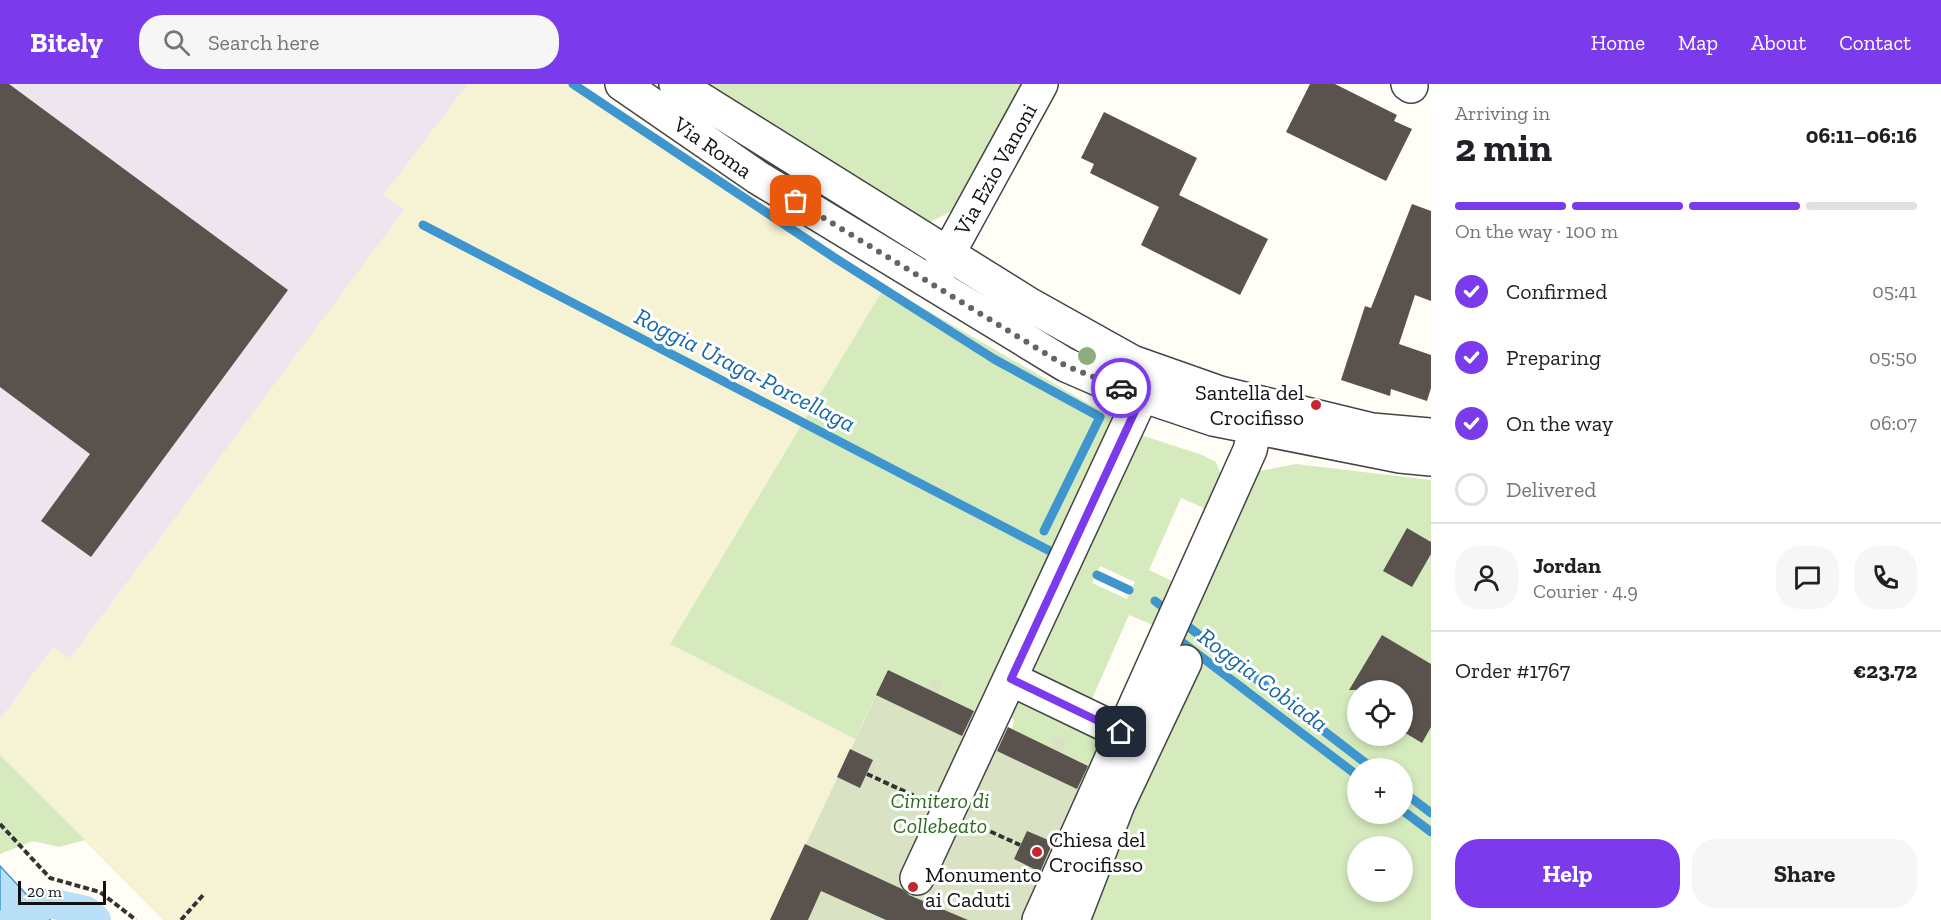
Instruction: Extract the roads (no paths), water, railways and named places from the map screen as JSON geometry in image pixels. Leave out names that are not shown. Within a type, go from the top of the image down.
[{"type":"street","name":"Via Roma","points":[[622,84],[757,177],[1066,366],[1142,396],[1213,419],[1400,456],[1431,459]]},
{"type":"street","name":"Via Roma","points":[[676,84],[948,255],[1040,311],[1132,362],[1220,393],[1372,430],[1431,435]]},
{"type":"street","name":"Via Ezio Vanoni","points":[[931,284],[1041,84]]},
{"type":"street","points":[[917,878],[1142,396]]},
{"type":"street","points":[[1039,920],[1121,732],[1250,450],[1255,428]]},
{"type":"street","points":[[1073,920],[1118,804],[1185,662]]},
{"type":"street","points":[[1011,679],[1121,732]]},
{"type":"water","points":[[0,866],[50,920],[0,920]]},
{"type":"waterway","name":"Roggia Cobiada","points":[[573,84],[835,258],[994,359],[1100,417],[1044,531]]},
{"type":"waterway","name":"Roggia Uraga-Porcellaga","points":[[423,225],[1048,550]]},
{"type":"waterway","name":"Roggia Uraga-Porcellaga","points":[[1097,575],[1129,590]]},
{"type":"waterway","name":"Roggia Uraga-Porcellaga","points":[[1155,601],[1359,758]]},
{"type":"waterway","name":"Roggia Cobiada","points":[[1174,636],[1347,768]]},
{"type":"waterway","name":"Roggia Uraga-Porcellaga","points":[[1413,799],[1431,813]]},
{"type":"waterway","name":"Roggia Cobiada","points":[[1413,818],[1431,832]]},
{"type":"waterway","points":[[12,920],[49,903],[86,911],[96,920]]},
{"type":"place","name":"Santella del Crocifisso","points":[[1316,405]]},
{"type":"place","name":"Chiesa del Crocifisso","points":[[1037,852]]},
{"type":"place","name":"Monumento ai Caduti","points":[[913,887]]},
{"type":"park label","name":"Cimitero di Collebeato","points":[[940,812]]}]
